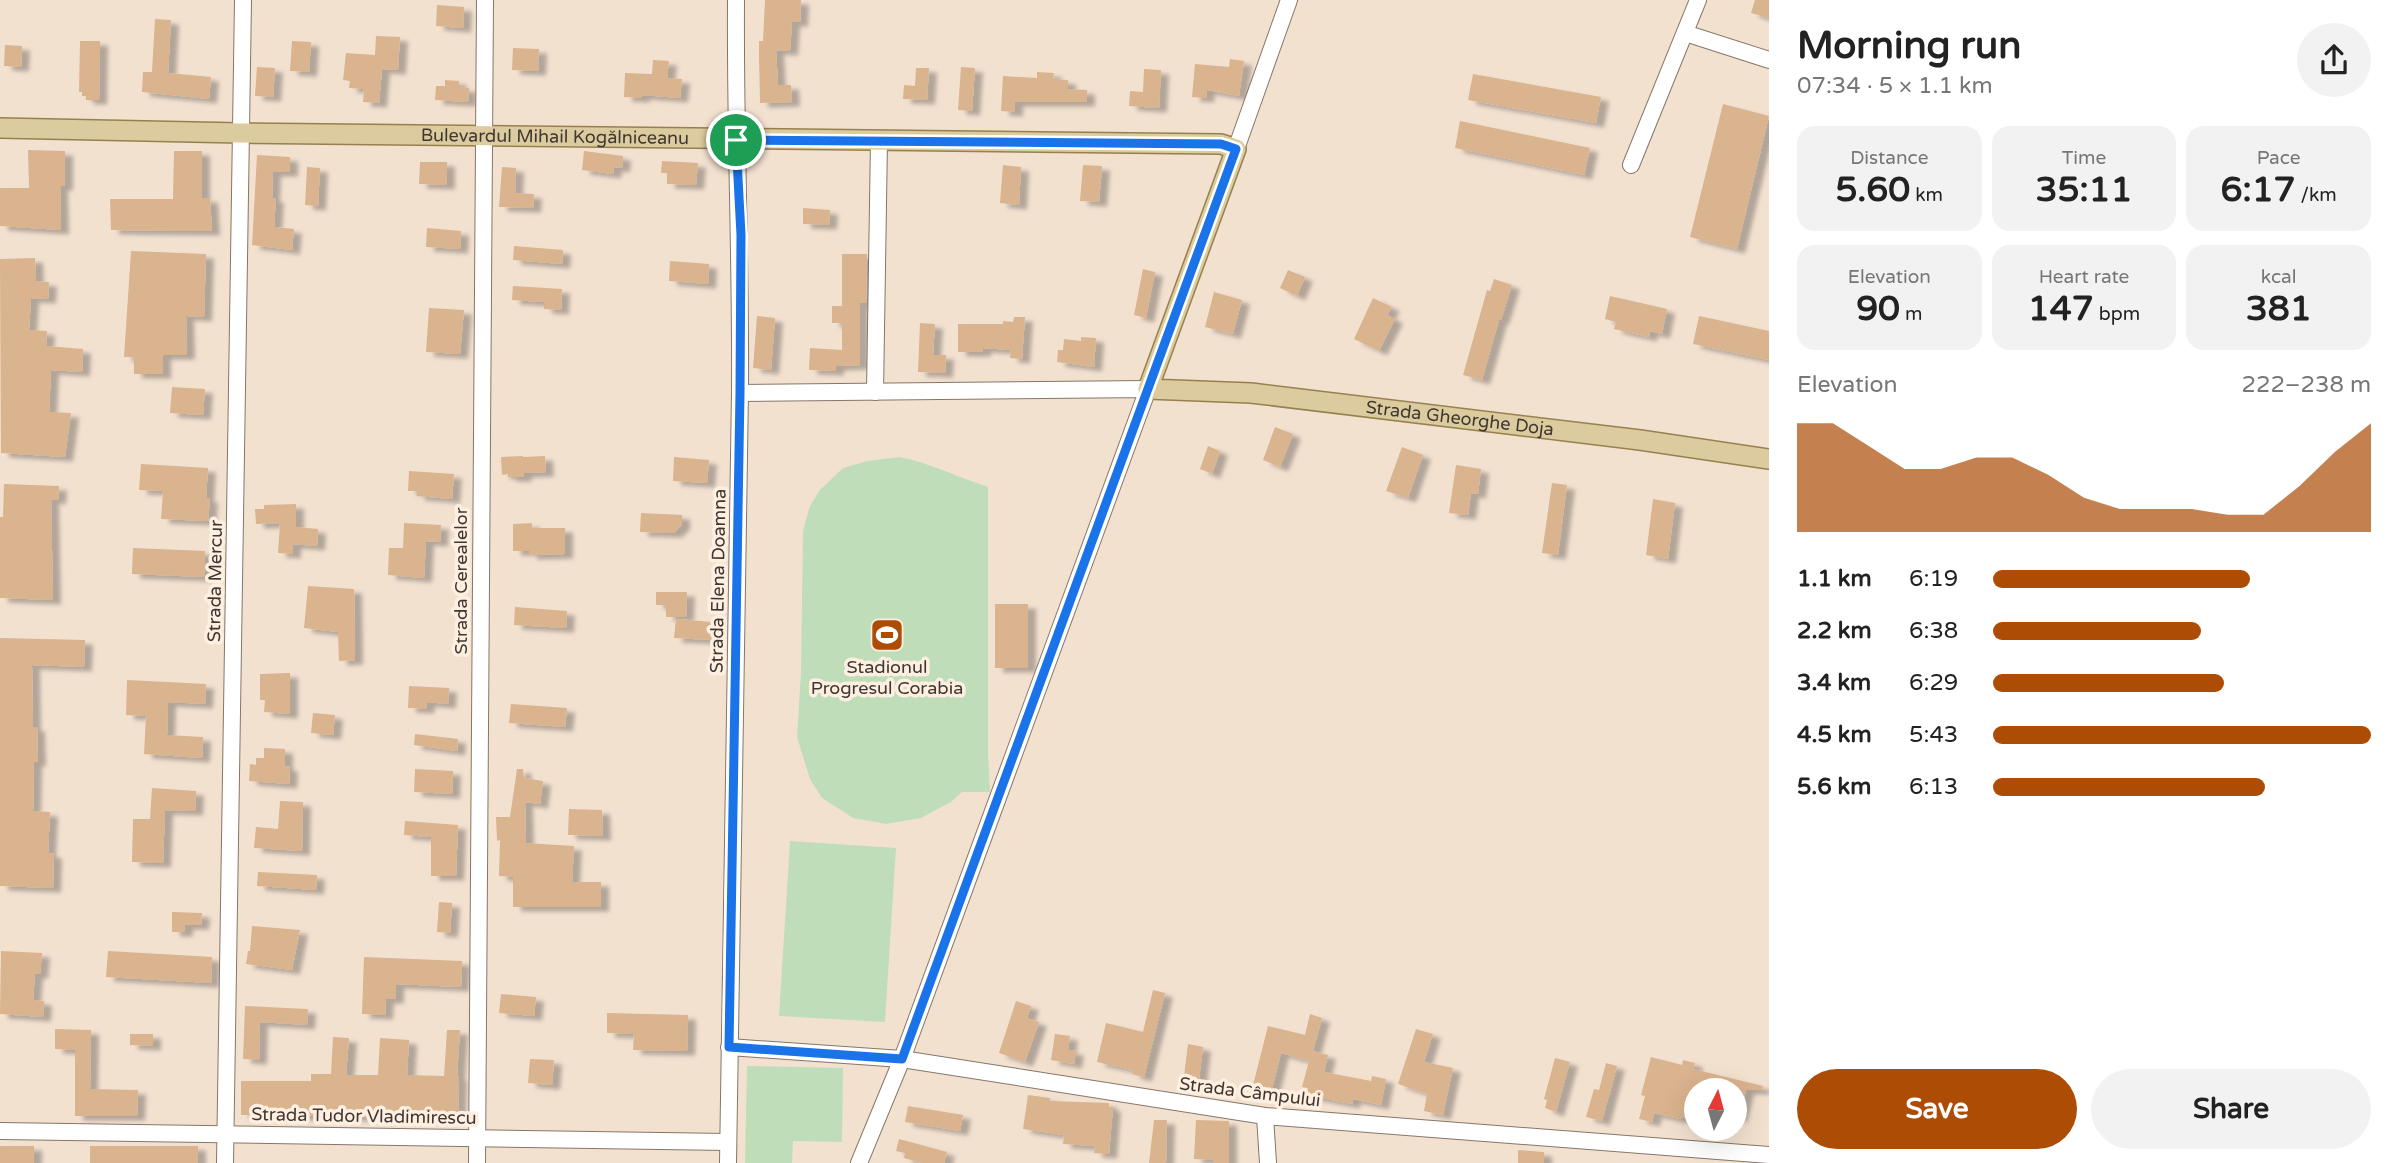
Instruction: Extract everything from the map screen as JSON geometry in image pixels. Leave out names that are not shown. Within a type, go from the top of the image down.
[{"type":"main road","name":"Bulevardul Mihail Kogălniceanu","points":[[0,128],[736,140],[1221,144],[1236,149]]},
{"type":"main road","points":[[1148,389],[1236,149]]},
{"type":"main road","name":"Strada Gheorghe Doja","points":[[1148,389],[1251,393],[1640,440],[1769,460]]},
{"type":"street","name":"Strada Mercur","points":[[225,1163],[243,0]]},
{"type":"street","name":"Strada Cerealelor","points":[[477,1163],[485,0]]},
{"type":"street","name":"Strada Elena Doamna","points":[[728,1163],[740,393],[741,235],[736,140],[736,0]]},
{"type":"street","points":[[1236,149],[1289,0]]},
{"type":"street","points":[[1632,164],[1698,0]]},
{"type":"street","points":[[1685,33],[1769,60]]},
{"type":"street","points":[[875,392],[879,141]]},
{"type":"street","points":[[740,393],[1148,389],[902,1059],[859,1163]]},
{"type":"street","name":"Strada Câmpului","points":[[729,1047],[902,1059],[1265,1116],[1769,1155]]},
{"type":"street","points":[[1265,1116],[1268,1163]]},
{"type":"street","name":"Strada Tudor Vladimirescu","points":[[0,1131],[728,1142]]},
{"type":"green space","points":[[899,457],[933,466],[988,487],[990,792],[962,792],[951,802],[921,818],[886,824],[853,818],[822,798],[810,779],[797,737],[801,672],[803,531],[810,506],[820,490],[843,468],[867,461]]},
{"type":"green space","points":[[790,841],[896,848],[885,1022],[779,1016]]},
{"type":"green space","points":[[747,1066],[843,1068],[842,1142],[793,1141],[792,1163],[745,1163]]},
{"type":"building","points":[[765,0],[801,0],[800,22],[792,22],[790,51],[776,50],[778,85],[791,85],[792,102],[760,103],[759,41],[763,41]]},
{"type":"building","points":[[1755,0],[1769,0],[1769,18],[1751,13]]},
{"type":"building","points":[[437,5],[464,7],[463,28],[436,26]]},
{"type":"building","points":[[155,19],[171,20],[168,73],[211,77],[209,99],[142,92],[143,72],[152,72]]},
{"type":"building","points":[[376,36],[400,37],[398,70],[382,69],[379,103],[363,102],[364,89],[349,88],[350,81],[343,80],[346,53],[375,55]]},
{"type":"building","points":[[80,41],[100,41],[99,100],[86,100],[86,96],[79,92]]},
{"type":"building","points":[[292,41],[311,42],[309,72],[290,71]]},
{"type":"building","points":[[5,45],[22,46],[21,67],[4,66]]},
{"type":"building","points":[[513,48],[539,49],[538,71],[512,70]]},
{"type":"building","points":[[1230,59],[1244,61],[1239,96],[1207,90],[1206,98],[1192,97],[1195,64],[1229,67]]},
{"type":"building","points":[[653,60],[669,61],[667,78],[682,79],[680,98],[642,95],[642,98],[624,97],[625,73],[652,74]]},
{"type":"building","points":[[257,67],[275,68],[273,97],[255,96]]},
{"type":"building","points":[[961,67],[975,68],[972,111],[958,110]]},
{"type":"building","points":[[916,68],[929,68],[927,100],[903,99],[904,85],[915,86]]},
{"type":"building","points":[[1144,69],[1161,70],[1159,108],[1129,106],[1130,91],[1143,92]]},
{"type":"building","points":[[1037,72],[1054,73],[1053,79],[1068,80],[1068,89],[1087,90],[1087,102],[1015,102],[1015,112],[1001,111],[1003,76],[1037,78]]},
{"type":"building","points":[[1473,74],[1601,97],[1596,123],[1468,100]]},
{"type":"building","points":[[445,80],[459,81],[459,87],[469,88],[468,102],[435,100],[436,86],[445,86]]},
{"type":"building","points":[[1723,104],[1769,116],[1737,249],[1690,237]]},
{"type":"building","points":[[1460,121],[1590,148],[1584,175],[1455,148]]},
{"type":"building","points":[[28,150],[65,151],[65,186],[60,186],[61,230],[0,226],[0,188],[29,188]]},
{"type":"building","points":[[174,151],[202,151],[202,198],[210,198],[212,231],[111,230],[110,199],[173,199]]},
{"type":"building","points":[[584,151],[623,156],[622,168],[614,167],[613,174],[582,170]]},
{"type":"building","points":[[257,155],[290,157],[290,172],[273,172],[272,198],[276,198],[274,227],[294,229],[292,250],[252,245]]},
{"type":"building","points":[[662,161],[698,163],[696,185],[667,184],[667,173],[661,173]]},
{"type":"building","points":[[420,162],[447,162],[447,185],[419,184]]},
{"type":"building","points":[[1003,165],[1021,167],[1019,205],[1000,203]]},
{"type":"building","points":[[1083,165],[1102,166],[1099,202],[1080,201]]},
{"type":"building","points":[[307,167],[320,168],[318,206],[305,205]]},
{"type":"building","points":[[502,167],[516,168],[515,193],[534,194],[533,208],[499,207]]},
{"type":"building","points":[[803,208],[830,210],[829,225],[803,224]]},
{"type":"building","points":[[427,228],[461,231],[460,249],[426,247]]},
{"type":"building","points":[[514,246],[563,250],[562,264],[513,260]]},
{"type":"building","points":[[131,251],[206,254],[204,317],[186,316],[187,355],[163,355],[163,374],[134,374],[134,357],[124,357]]},
{"type":"building","points":[[842,254],[867,254],[866,303],[860,303],[860,365],[836,366],[836,371],[809,370],[810,348],[842,350],[842,323],[832,323],[832,306],[842,306]]},
{"type":"building","points":[[35,258],[36,281],[49,282],[48,299],[31,298],[29,330],[47,331],[46,346],[83,349],[82,372],[51,370],[49,412],[71,413],[65,457],[1,453],[0,259]]},
{"type":"building","points":[[670,261],[709,264],[708,284],[669,281]]},
{"type":"building","points":[[1143,269],[1155,272],[1146,318],[1134,315]]},
{"type":"building","points":[[1288,270],[1305,277],[1297,296],[1280,288]]},
{"type":"building","points":[[1494,279],[1512,285],[1482,380],[1463,375],[1487,290],[1490,291]]},
{"type":"building","points":[[513,286],[562,289],[561,310],[544,309],[544,302],[512,300]]},
{"type":"building","points":[[1214,292],[1242,300],[1233,334],[1205,327]]},
{"type":"building","points":[[1610,296],[1667,309],[1662,334],[1650,331],[1649,337],[1614,329],[1616,322],[1605,319]]},
{"type":"building","points":[[1373,298],[1392,307],[1387,315],[1395,319],[1379,351],[1354,339]]},
{"type":"building","points":[[429,308],[464,310],[460,354],[426,352]]},
{"type":"building","points":[[757,316],[775,318],[771,370],[753,368]]},
{"type":"building","points":[[1699,316],[1769,331],[1769,360],[1693,344]]},
{"type":"building","points":[[1014,317],[1025,317],[1022,359],[1010,358],[1011,350],[983,348],[983,352],[958,352],[958,324],[1003,324],[1003,321],[1013,322]]},
{"type":"building","points":[[920,323],[935,324],[933,355],[946,355],[945,373],[918,372]]},
{"type":"building","points":[[1081,337],[1096,338],[1094,367],[1057,362],[1058,350],[1063,350],[1064,339],[1081,341]]},
{"type":"building","points":[[172,387],[205,389],[203,415],[170,413]]},
{"type":"building","points":[[1275,427],[1293,434],[1280,467],[1263,460]]},
{"type":"building","points":[[1208,446],[1220,451],[1212,474],[1200,469]]},
{"type":"building","points":[[1402,447],[1423,455],[1408,498],[1386,491]]},
{"type":"building","points":[[545,456],[546,472],[524,473],[524,477],[502,475],[501,457]]},
{"type":"building","points":[[674,457],[709,460],[707,483],[673,481]]},
{"type":"building","points":[[141,464],[208,468],[208,521],[161,519],[163,491],[139,490]]},
{"type":"building","points":[[1456,465],[1481,469],[1478,494],[1471,493],[1468,515],[1449,513]]},
{"type":"building","points":[[409,471],[454,474],[452,499],[417,496],[417,491],[408,491]]},
{"type":"building","points":[[1552,483],[1567,485],[1558,555],[1542,553]]},
{"type":"building","points":[[4,484],[59,486],[58,500],[51,499],[53,600],[0,598],[0,517],[3,517]]},
{"type":"building","points":[[1653,499],[1675,503],[1668,559],[1646,555]]},
{"type":"building","points":[[296,504],[296,527],[318,529],[317,546],[293,544],[293,554],[278,553],[280,523],[256,524],[255,509],[264,509],[264,505]]},
{"type":"building","points":[[641,513],[682,515],[682,525],[674,533],[640,532]]},
{"type":"building","points":[[404,523],[441,525],[440,542],[426,541],[424,578],[388,575],[389,548],[403,548]]},
{"type":"building","points":[[532,523],[532,528],[565,528],[565,554],[529,555],[529,551],[513,551],[513,524]]},
{"type":"building","points":[[133,548],[205,551],[204,577],[132,574]]},
{"type":"building","points":[[308,586],[354,589],[355,660],[339,661],[338,632],[304,628]]},
{"type":"building","points":[[656,592],[687,592],[686,617],[666,617],[666,605],[656,605]]},
{"type":"building","points":[[995,604],[1028,604],[1028,668],[995,668]]},
{"type":"building","points":[[515,607],[567,611],[566,628],[514,625]]},
{"type":"building","points":[[676,619],[712,622],[711,640],[674,638]]},
{"type":"building","points":[[0,638],[85,640],[84,667],[32,665],[33,727],[37,727],[38,762],[34,762],[33,811],[50,812],[48,853],[54,854],[53,888],[0,886]]},
{"type":"building","points":[[290,673],[290,714],[264,712],[265,700],[260,700],[260,674]]},
{"type":"building","points":[[127,680],[206,684],[205,704],[168,702],[167,735],[203,737],[202,758],[144,754],[146,716],[126,715]]},
{"type":"building","points":[[409,686],[449,688],[448,704],[427,702],[426,709],[408,708]]},
{"type":"building","points":[[511,704],[567,708],[565,727],[509,723]]},
{"type":"building","points":[[313,713],[335,715],[333,735],[311,733]]},
{"type":"building","points":[[415,734],[458,739],[457,751],[414,745]]},
{"type":"building","points":[[264,748],[285,749],[285,766],[290,767],[289,784],[249,781],[250,764],[256,765],[256,758],[264,758]]},
{"type":"building","points":[[415,769],[453,771],[452,794],[414,792]]},
{"type":"building","points":[[517,769],[523,769],[524,778],[543,781],[540,804],[525,802],[526,843],[574,846],[572,882],[601,882],[601,907],[513,907],[513,877],[499,876],[500,840],[497,841],[496,817],[510,817]]},
{"type":"building","points":[[152,788],[196,791],[195,811],[165,810],[163,863],[132,862],[133,819],[150,819]]},
{"type":"building","points":[[280,801],[303,802],[302,851],[254,848],[256,827],[278,829]]},
{"type":"building","points":[[569,809],[602,810],[603,836],[568,835]]},
{"type":"building","points":[[405,821],[458,825],[456,876],[431,876],[431,837],[404,835]]},
{"type":"building","points":[[258,872],[317,875],[316,890],[257,886]]},
{"type":"building","points":[[439,902],[452,903],[450,933],[437,932]]},
{"type":"building","points":[[172,912],[202,913],[201,925],[185,925],[185,932],[172,932]]},
{"type":"building","points":[[252,926],[300,930],[292,970],[246,964]]},
{"type":"building","points":[[1,951],[42,953],[40,974],[35,974],[33,1000],[44,1001],[43,1017],[0,1014]]},
{"type":"building","points":[[108,951],[212,957],[211,983],[106,977]]},
{"type":"building","points":[[364,957],[462,961],[461,987],[396,984],[396,999],[386,999],[385,1015],[362,1014]]},
{"type":"building","points":[[1153,990],[1165,993],[1144,1077],[1132,1074],[1133,1070],[1097,1062],[1106,1023],[1143,1032]]},
{"type":"building","points":[[501,994],[536,997],[534,1016],[499,1013]]},
{"type":"building","points":[[1016,1001],[1031,1006],[1027,1018],[1039,1022],[1025,1062],[999,1053]]},
{"type":"building","points":[[245,1006],[308,1009],[307,1025],[260,1022],[259,1060],[243,1059]]},
{"type":"building","points":[[607,1013],[688,1015],[687,1051],[633,1050],[634,1034],[607,1033]]},
{"type":"building","points":[[1310,1014],[1322,1018],[1313,1051],[1328,1055],[1324,1072],[1371,1081],[1372,1076],[1386,1079],[1381,1105],[1353,1099],[1352,1104],[1306,1095],[1308,1088],[1302,1087],[1309,1061],[1281,1053],[1270,1097],[1251,1093],[1268,1026],[1305,1035]]},
{"type":"building","points":[[55,1029],[91,1030],[90,1089],[138,1090],[137,1116],[75,1116],[75,1050],[55,1049]]},
{"type":"building","points":[[1416,1029],[1433,1034],[1424,1062],[1453,1068],[1443,1115],[1424,1111],[1427,1094],[1398,1084]]},
{"type":"building","points":[[447,1030],[460,1030],[458,1118],[241,1115],[241,1081],[311,1081],[311,1074],[331,1074],[333,1037],[349,1038],[346,1075],[378,1075],[380,1038],[409,1040],[407,1075],[444,1076]]},
{"type":"building","points":[[130,1034],[153,1034],[153,1046],[130,1045]]},
{"type":"building","points":[[1055,1034],[1070,1036],[1068,1050],[1076,1051],[1074,1064],[1051,1060]]},
{"type":"building","points":[[1188,1044],[1203,1047],[1199,1079],[1184,1076]]},
{"type":"building","points":[[1651,1057],[1682,1065],[1683,1060],[1695,1063],[1693,1069],[1730,1078],[1684,1078],[1684,1118],[1680,1119],[1654,1113],[1652,1122],[1639,1119],[1645,1096],[1641,1095]]},
{"type":"building","points":[[1555,1058],[1570,1062],[1556,1112],[1545,1108],[1547,1100],[1544,1099]]},
{"type":"building","points":[[530,1059],[554,1060],[552,1085],[528,1083]]},
{"type":"building","points":[[1606,1063],[1617,1066],[1602,1121],[1586,1117],[1594,1089],[1599,1090]]},
{"type":"building","points":[[1747,1082],[1763,1086],[1762,1090],[1747,1090]]},
{"type":"building","points":[[1028,1095],[1050,1098],[1050,1101],[1109,1103],[1109,1107],[1113,1107],[1109,1154],[1094,1153],[1095,1146],[1063,1144],[1064,1135],[1023,1129]]},
{"type":"building","points":[[908,1106],[963,1115],[960,1131],[905,1122]]},
{"type":"building","points":[[1154,1120],[1167,1120],[1166,1163],[1149,1163]]},
{"type":"building","points":[[1196,1120],[1229,1121],[1229,1163],[1194,1159]]},
{"type":"building","points":[[899,1139],[947,1152],[944,1163],[922,1163],[904,1158],[905,1153],[896,1151]]},
{"type":"building","points":[[0,1146],[34,1146],[34,1163],[0,1163]]},
{"type":"building","points":[[90,1146],[198,1146],[198,1163],[90,1163]]},
{"type":"building","points":[[1518,1150],[1544,1152],[1544,1163],[1518,1163]]},
{"type":"place","name":"Stadionul Progresul Corabia","points":[[887,635]]},
{"type":"route","points":[[736,140],[1221,144],[1236,149],[902,1059],[729,1047],[740,393],[741,235],[736,140]]}]
